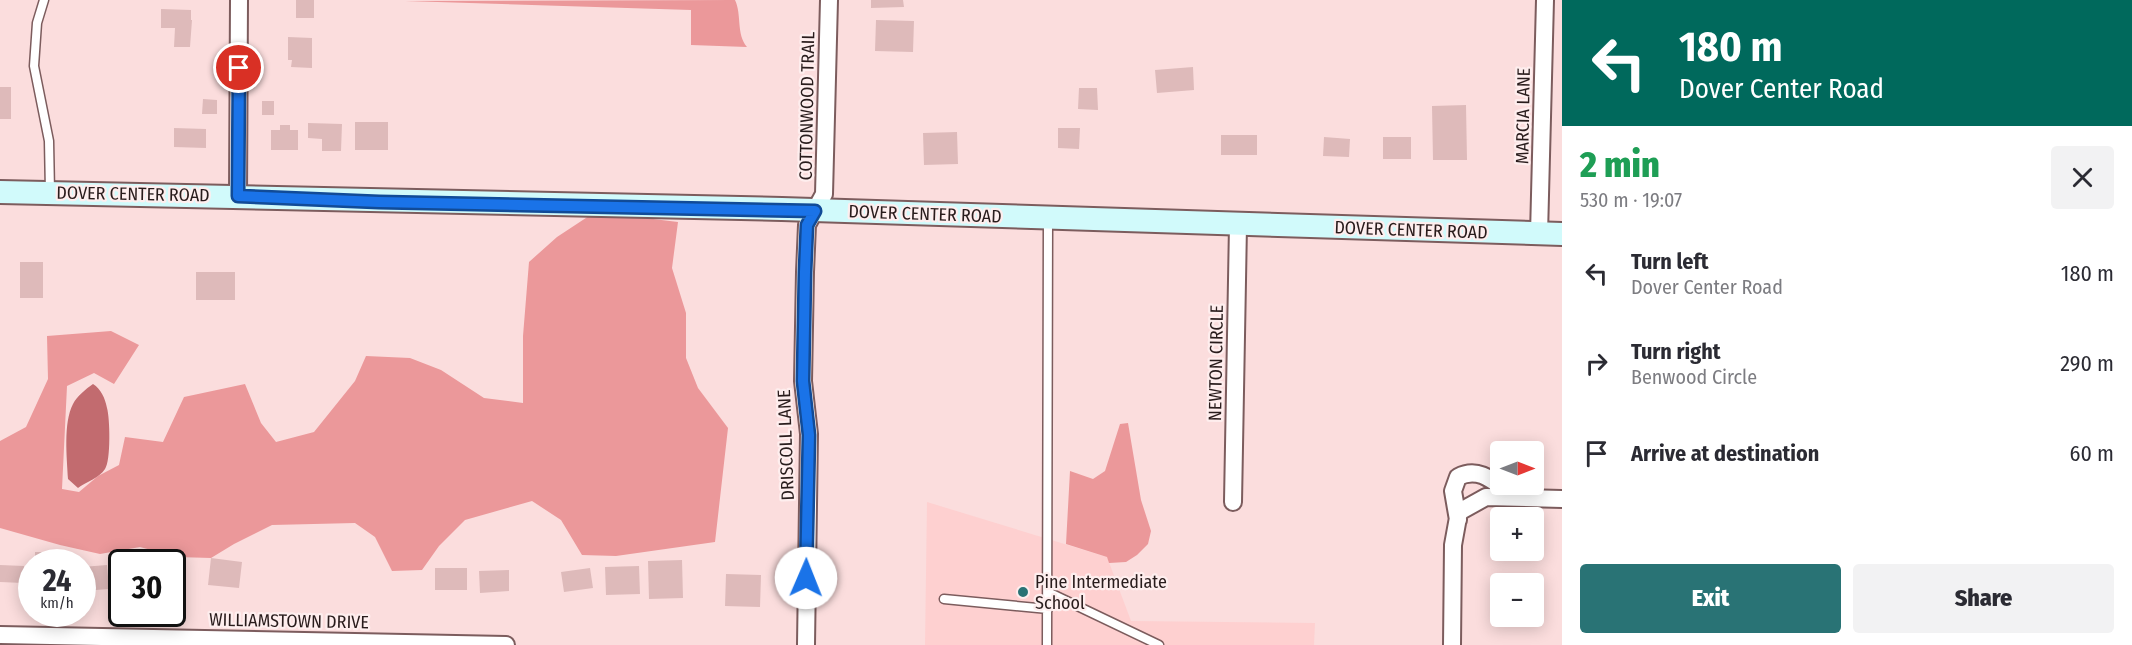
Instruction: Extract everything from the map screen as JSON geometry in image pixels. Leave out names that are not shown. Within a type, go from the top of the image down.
[{"type":"street","points":[[238,196],[239,0]]},
{"type":"street","name":"COTTONWOOD TRAIL","points":[[815,211],[824,194],[829,0]]},
{"type":"street","name":"MARCIA LANE","points":[[1539,234],[1545,0]]},
{"type":"street","name":"DOVER CENTER ROAD","points":[[0,192],[815,211],[1562,234]]},
{"type":"street","name":"DRISCOLL LANE","points":[[806,645],[809,435],[803,381],[805,272],[807,225],[815,211]]},
{"type":"street","name":"NEWTON CIRCLE","points":[[1233,502],[1238,225]]},
{"type":"street","points":[[1458,520],[1453,491],[1458,477],[1467,472],[1476,472],[1486,477],[1515,498]]},
{"type":"street","points":[[1452,645],[1453,545],[1459,512],[1486,498],[1562,499]]},
{"type":"street","name":"WILLIAMSTOWN DRIVE","points":[[0,635],[506,645]]},
{"type":"lane","points":[[44,0],[37,23],[34,66],[49,141],[50,193]]},
{"type":"lane","points":[[1047,645],[1048,219]]},
{"type":"lane","points":[[1048,592],[1159,645]]},
{"type":"lane","points":[[944,599],[1048,609]]},
{"type":"shaded area","points":[[735,0],[741,36],[747,47],[691,45],[691,10],[405,1]]},
{"type":"shaded area","points":[[595,212],[678,222],[672,268],[686,313],[686,358],[698,388],[728,428],[715,542],[616,556],[582,555],[561,520],[532,501],[465,520],[439,546],[422,570],[392,571],[375,537],[355,523],[272,525],[211,558],[186,557],[186,549],[140,547],[108,549],[108,553],[100,554],[96,553],[96,549],[78,549],[0,528],[0,441],[26,427],[48,379],[47,336],[111,331],[139,345],[114,384],[94,373],[67,386],[62,489],[79,492],[98,476],[119,465],[125,437],[163,442],[184,397],[245,384],[261,423],[276,442],[314,432],[355,381],[366,356],[410,358],[441,370],[484,398],[523,403],[523,336],[529,262],[557,237]]},
{"type":"shaded area","points":[[93,384],[102,394],[107,408],[108,458],[102,472],[78,488],[68,479],[66,441],[68,421],[75,401]]},
{"type":"shaded area","points":[[1128,423],[1141,500],[1151,531],[1148,544],[1137,555],[1126,562],[1109,563],[1107,557],[1066,544],[1070,471],[1093,479],[1105,471],[1120,424]]},
{"type":"shaded area","name":"Pine Intermediate School","points":[[927,502],[1107,557],[1131,621],[1315,623],[1314,645],[925,645]]},
{"type":"building","points":[[296,0],[314,0],[314,18],[296,18]]},
{"type":"building","points":[[871,0],[903,0],[904,7],[871,8]]},
{"type":"building","points":[[161,9],[191,10],[190,47],[174,47],[175,28],[161,28]]},
{"type":"building","points":[[876,20],[914,21],[913,52],[875,51]]},
{"type":"building","points":[[288,37],[312,38],[312,68],[291,67],[292,60],[288,60]]},
{"type":"building","points":[[1193,67],[1194,90],[1157,93],[1155,70]]},
{"type":"building","points":[[0,87],[11,87],[11,119],[0,119]]},
{"type":"building","points":[[1079,88],[1097,88],[1098,110],[1078,109]]},
{"type":"building","points":[[203,99],[217,100],[217,114],[202,114]]},
{"type":"building","points":[[262,101],[274,101],[274,115],[262,115]]},
{"type":"building","points":[[1466,105],[1467,160],[1433,160],[1432,106]]},
{"type":"building","points":[[355,122],[388,122],[388,150],[355,150]]},
{"type":"building","points":[[308,123],[342,124],[341,151],[322,151],[322,139],[308,138]]},
{"type":"building","points":[[280,125],[290,125],[290,130],[298,130],[298,150],[271,150],[271,130],[280,130]]},
{"type":"building","points":[[174,128],[206,129],[206,148],[174,147]]},
{"type":"building","points":[[1058,128],[1080,128],[1079,149],[1058,148]]},
{"type":"building","points":[[957,132],[958,164],[924,165],[923,133]]},
{"type":"building","points":[[1221,135],[1257,135],[1257,155],[1221,155]]},
{"type":"building","points":[[1324,137],[1350,139],[1349,157],[1323,156]]},
{"type":"building","points":[[1383,137],[1411,137],[1411,159],[1383,159]]},
{"type":"building","points":[[20,262],[43,262],[43,298],[20,298]]},
{"type":"building","points":[[196,272],[235,272],[235,300],[196,300]]},
{"type":"building","points":[[211,558],[242,562],[239,588],[208,585]]},
{"type":"building","points":[[682,560],[683,598],[649,599],[648,561]]},
{"type":"building","points":[[0,565],[18,566],[18,583],[0,582]]},
{"type":"building","points":[[107,565],[108,589],[96,590],[96,566]]},
{"type":"building","points":[[639,566],[640,594],[606,595],[605,567]]},
{"type":"building","points":[[435,568],[467,568],[467,590],[435,590]]},
{"type":"building","points":[[590,568],[593,588],[564,592],[561,572]]},
{"type":"building","points":[[509,570],[509,591],[480,593],[479,571]]},
{"type":"building","points":[[726,574],[761,575],[760,607],[725,606]]},
{"type":"place","name":"Pine Intermediate School","points":[[1023,592]]},
{"type":"route","points":[[239,68],[238,196],[379,202],[815,211],[807,225],[805,272],[803,381],[809,435],[806,578]]}]
